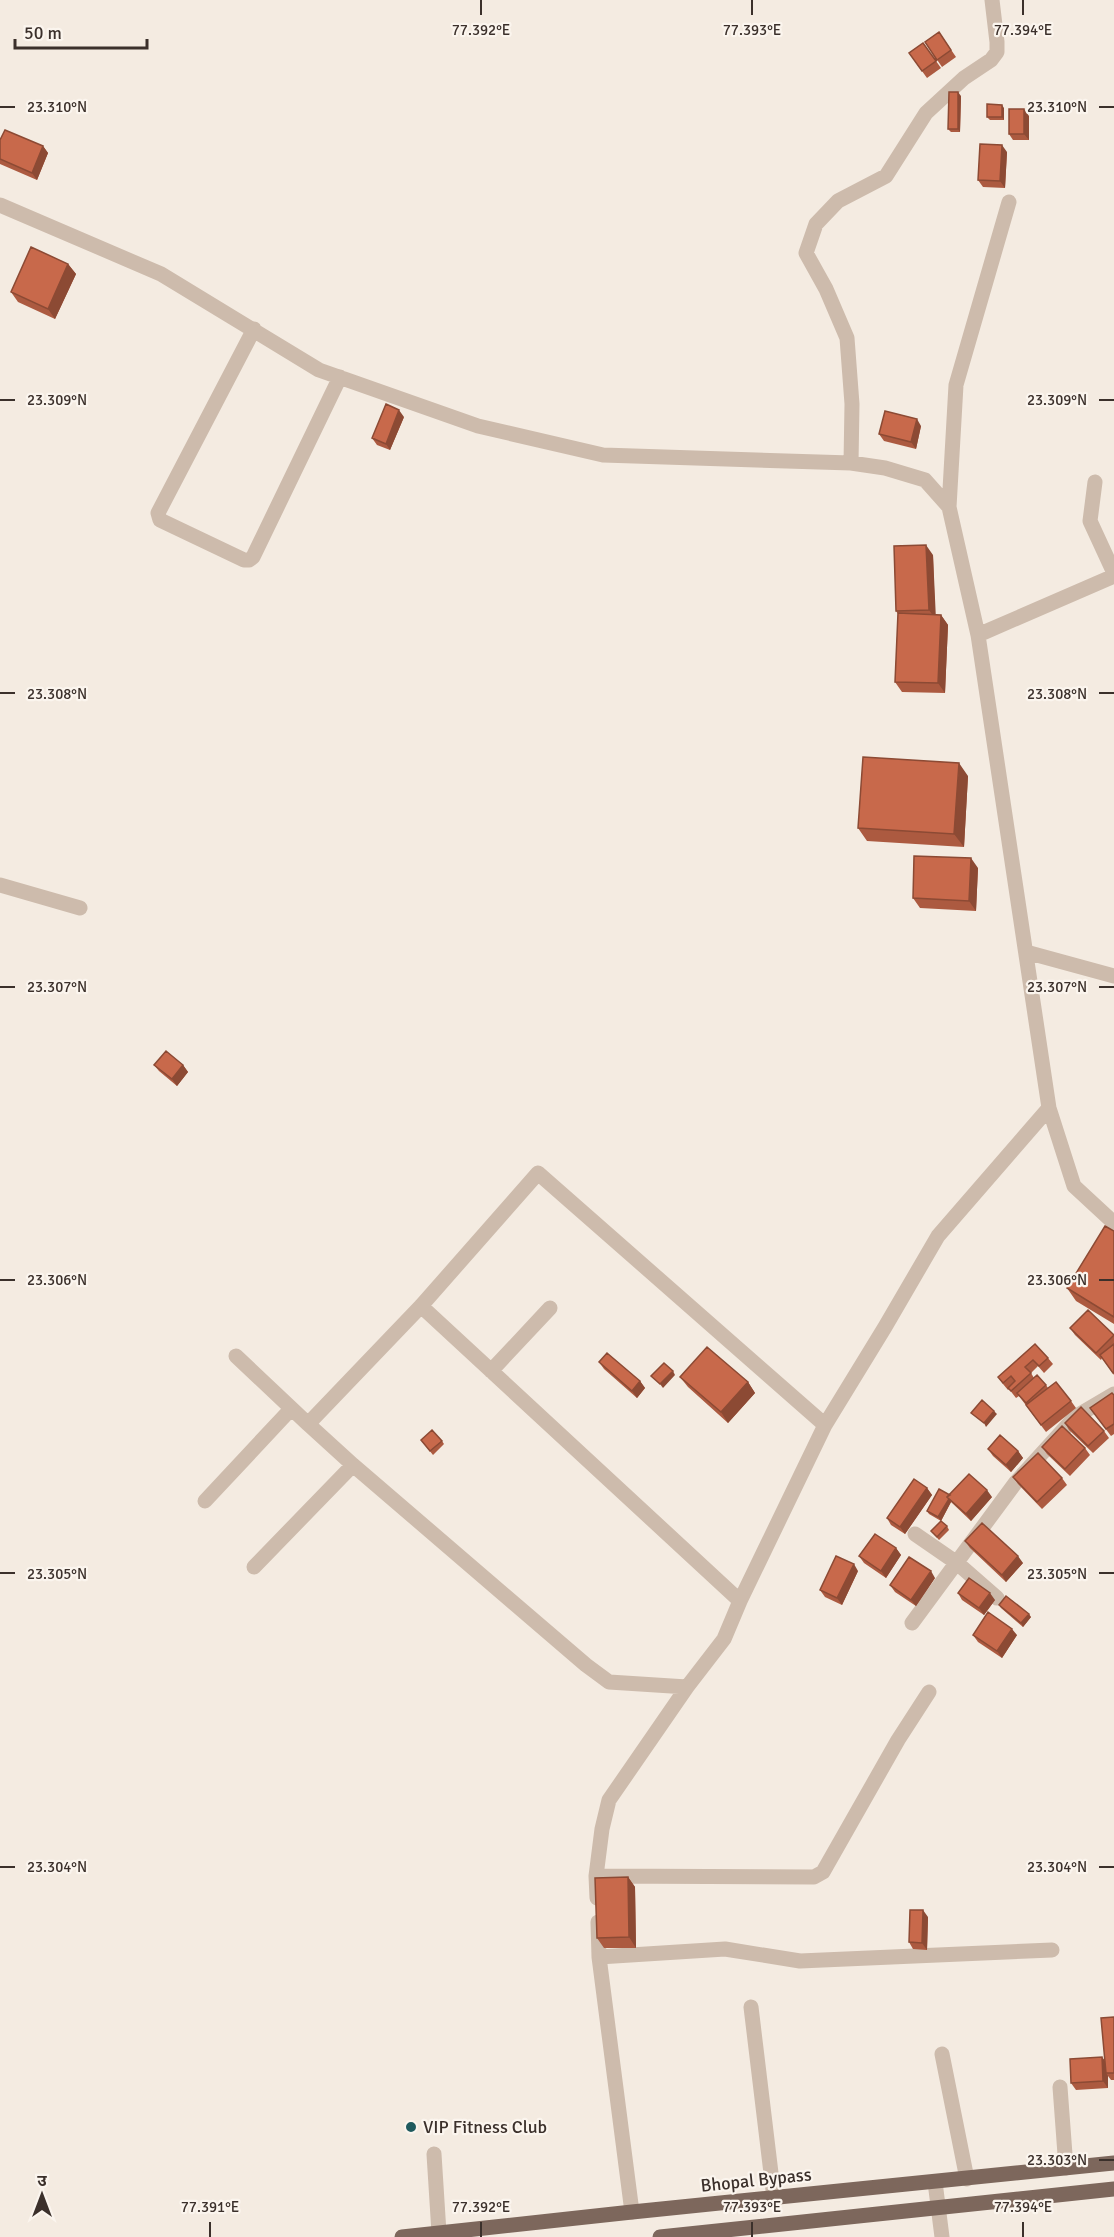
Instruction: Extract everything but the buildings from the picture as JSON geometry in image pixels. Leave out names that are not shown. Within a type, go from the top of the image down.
[{"type":"main road","name":"Bhopal Bypass","points":[[402,2237],[632,2211],[1114,2163]]},
{"type":"main road","points":[[660,2237],[1114,2188]]},
{"type":"street","points":[[851,462],[852,404],[847,338],[826,289],[806,252],[816,224],[838,201],[886,176],[926,113],[964,78],[991,60],[997,52],[992,0]]},
{"type":"street","points":[[1009,202],[956,385],[949,507],[978,635],[1049,1108],[1074,1186],[1114,1223]]},
{"type":"street","points":[[0,205],[161,274],[319,370],[478,426],[603,455],[851,462],[885,468],[925,480],[949,507]]},
{"type":"street","points":[[254,329],[158,513],[160,520],[244,560],[249,560],[258,547],[340,377]]},
{"type":"street","points":[[978,635],[1114,575],[1090,522],[1095,482]]},
{"type":"street","points":[[0,885],[80,908]]},
{"type":"street","points":[[1026,952],[1114,976]]},
{"type":"street","points":[[632,2211],[599,1957],[596,1876],[602,1829],[609,1800],[687,1687],[724,1639],[825,1425],[938,1236],[1049,1108]]},
{"type":"street","points":[[309,1424],[421,1306],[538,1173],[825,1425]]},
{"type":"street","points":[[421,1306],[740,1601]]},
{"type":"street","points":[[491,1371],[550,1308]]},
{"type":"street","points":[[236,1356],[353,1465],[586,1665],[609,1682],[687,1687]]},
{"type":"street","points":[[912,1623],[1016,1482],[1076,1417],[1114,1394]]},
{"type":"street","points":[[205,1501],[291,1409]]},
{"type":"street","points":[[254,1567],[353,1465]]},
{"type":"street","points":[[915,1534],[957,1563],[997,1598]]},
{"type":"street","points":[[596,1876],[814,1876],[823,1872],[898,1740],[929,1692]]},
{"type":"street","points":[[599,1957],[725,1949],[800,1961],[1052,1950]]},
{"type":"street","points":[[751,2007],[774,2198]]},
{"type":"street","points":[[942,2054],[967,2179]]},
{"type":"street","points":[[1060,2087],[1066,2168]]},
{"type":"street","points":[[434,2154],[439,2233]]},
{"type":"street","points":[[935,2182],[942,2237]]},
{"type":"place","name":"VIP Fitness Club","points":[[411,2127]]}]
